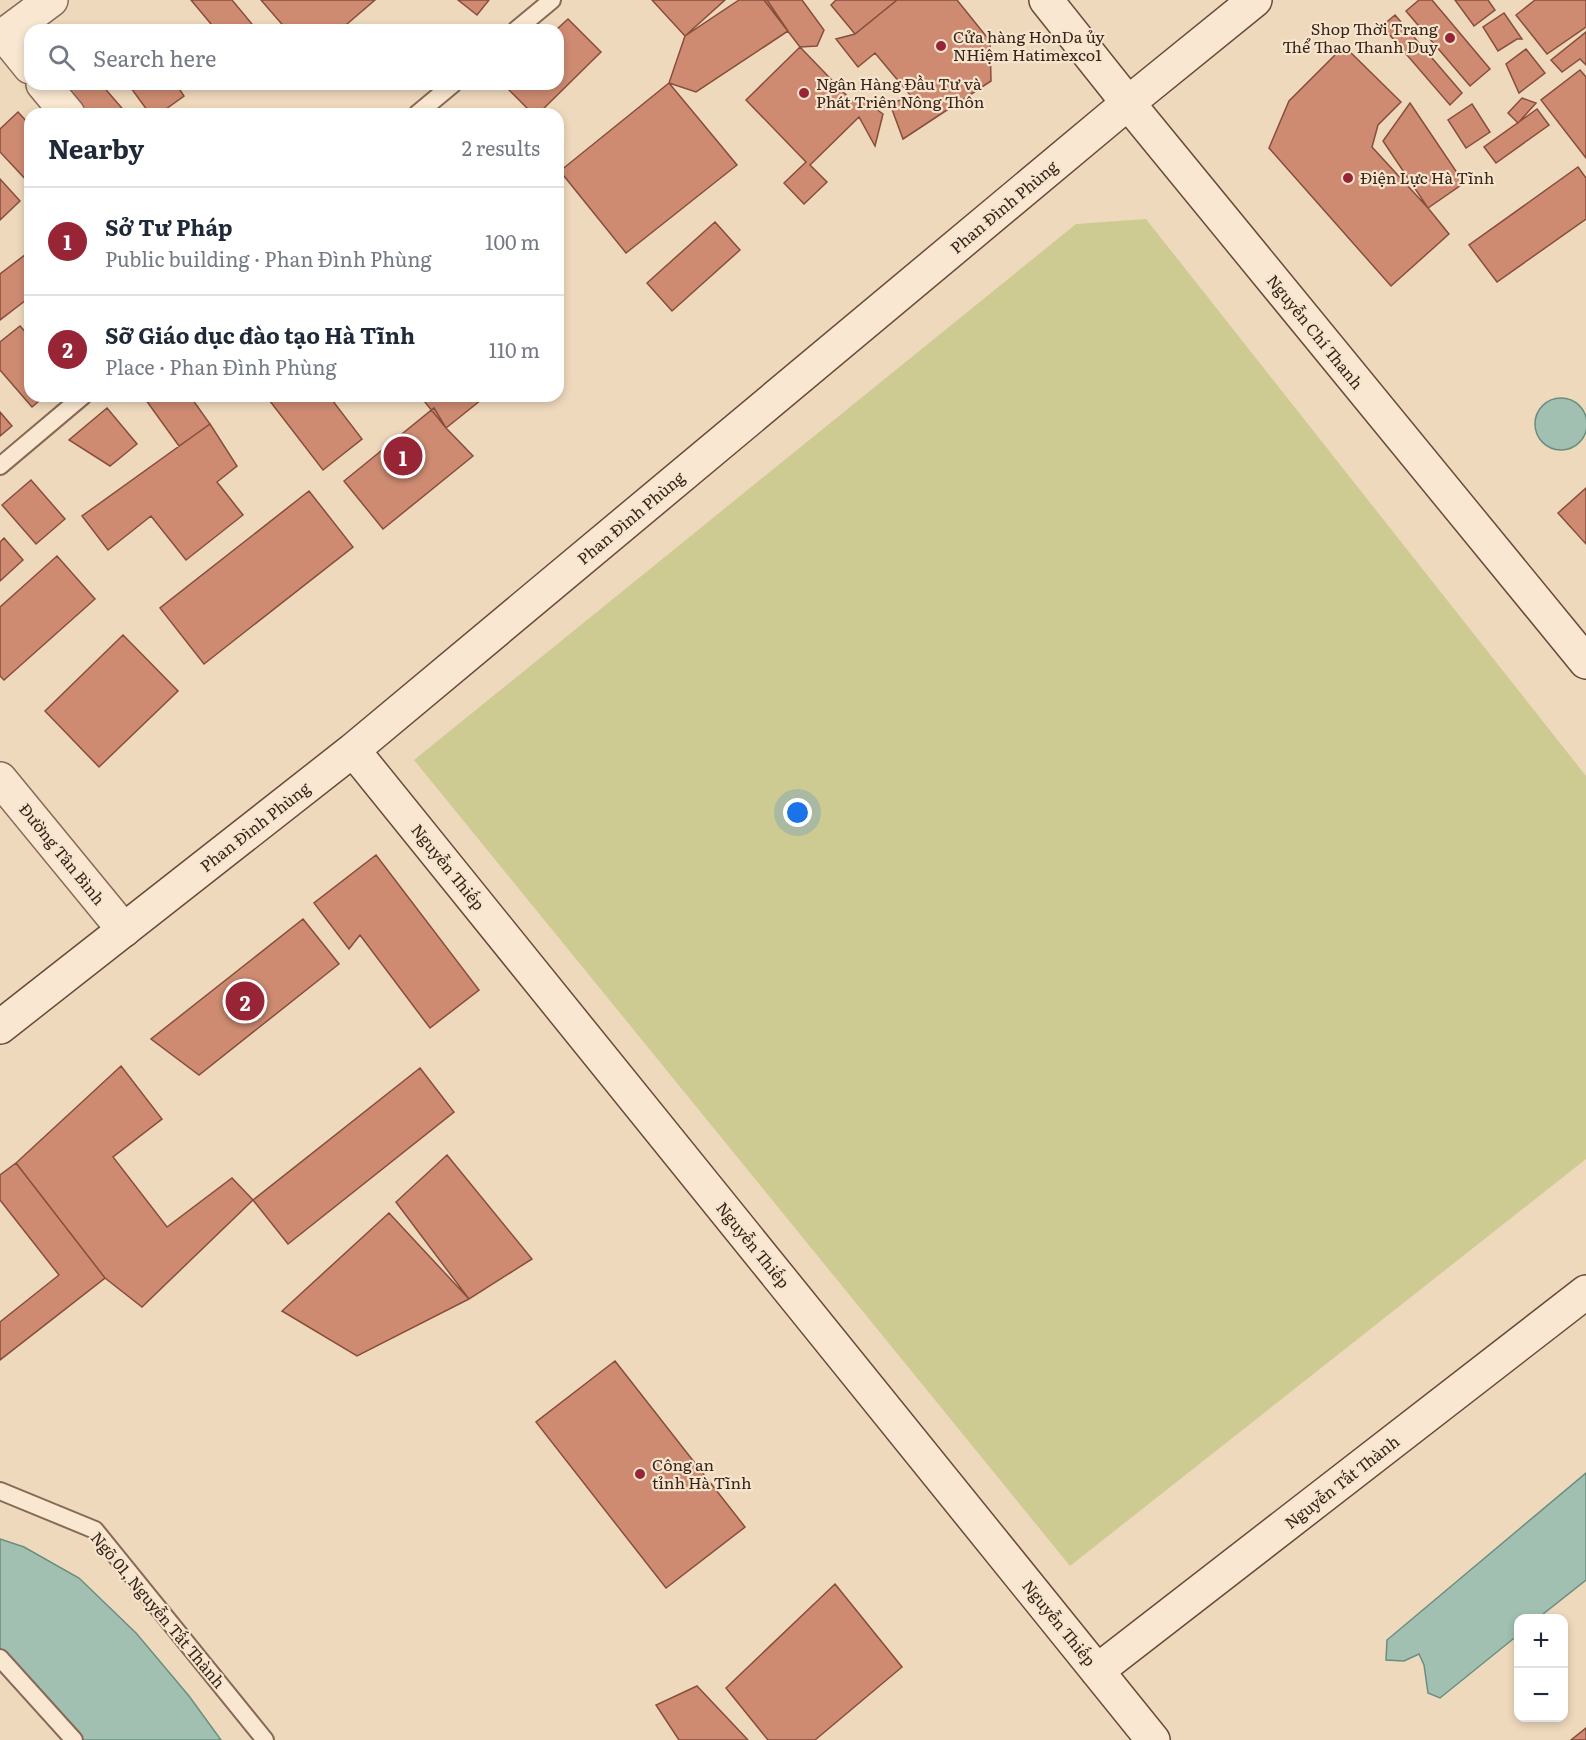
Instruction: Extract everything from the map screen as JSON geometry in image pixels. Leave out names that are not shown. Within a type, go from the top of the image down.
[{"type":"street","points":[[24,61],[2,37],[51,0]]},
{"type":"street","name":"Nguyễn Chí Thanh","points":[[1046,0],[1586,662]]},
{"type":"street","name":"Phan Đình Phùng","points":[[0,1027],[353,750],[1128,103],[1255,0]]},
{"type":"street","points":[[48,90],[63,108]]},
{"type":"street","name":"Nguyễn Thiếp","points":[[353,750],[1153,1740]]},
{"type":"street","name":"Đường Tân Bình","points":[[0,779],[124,930]]},
{"type":"street","name":"Nguyễn Tất Thành","points":[[1097,1671],[1586,1292]]},
{"type":"lane","points":[[523,24],[552,0]]},
{"type":"lane","points":[[424,108],[446,90]]},
{"type":"lane","points":[[0,466],[76,402]]},
{"type":"lane","name":"Ngõ 01, Nguyễn Tất Thành","points":[[0,1491],[95,1530],[265,1740]]},
{"type":"lane","points":[[0,1658],[74,1740]]},
{"type":"shaded area","points":[[1146,219],[1586,776],[1586,1159],[1070,1566],[414,760],[1076,224]]},
{"type":"shaded area","points":[[1561,398],[1571,400],[1579,406],[1585,414],[1587,424],[1585,434],[1579,442],[1571,448],[1561,450],[1551,448],[1543,442],[1537,434],[1535,424],[1537,414],[1543,406],[1551,400]]},
{"type":"shaded area","points":[[1586,1473],[1586,1580],[1543,1614],[1514,1614],[1514,1638],[1440,1698],[1428,1693],[1424,1665],[1419,1654],[1404,1661],[1386,1660],[1387,1640]]},
{"type":"shaded area","points":[[0,1539],[24,1547],[79,1578],[136,1633],[189,1696],[221,1740],[80,1740],[0,1652]]},
{"type":"building","points":[[191,0],[232,0],[252,24],[211,24]]},
{"type":"building","points":[[261,0],[375,0],[347,24],[282,24]]},
{"type":"building","points":[[458,0],[489,0],[477,15]]},
{"type":"building","points":[[652,0],[725,0],[685,36]]},
{"type":"building","points":[[739,0],[767,0],[788,31],[696,92],[669,83],[685,36]]},
{"type":"building","points":[[764,0],[802,0],[824,30],[817,46],[800,47]]},
{"type":"building","points":[[836,0],[897,0],[855,34],[831,5]]},
{"type":"building","points":[[897,0],[957,0],[990,41],[991,81],[903,139],[890,104],[911,96],[875,53],[858,67],[836,39],[855,34]]},
{"type":"building","points":[[1419,0],[1432,0],[1490,69],[1470,86],[1406,11]]},
{"type":"building","points":[[1455,0],[1488,0],[1495,10],[1474,26]]},
{"type":"building","points":[[1535,0],[1586,0],[1586,27],[1547,54],[1516,15]]},
{"type":"building","points":[[1504,13],[1522,39],[1517,39],[1498,51],[1483,27]]},
{"type":"building","points":[[1395,15],[1462,93],[1450,105],[1382,26]]},
{"type":"building","points":[[568,19],[601,52],[564,88],[564,24]]},
{"type":"building","points":[[1586,32],[1586,65],[1580,59],[1562,72],[1551,60]]},
{"type":"building","name":"Điện Lực Hà Tĩnh","points":[[1344,46],[1401,102],[1378,125],[1372,147],[1449,234],[1391,286],[1269,148],[1289,101]]},
{"type":"building","points":[[800,47],[852,101],[866,102],[883,114],[875,146],[859,117],[810,165],[827,182],[804,204],[784,183],[806,162],[746,100]]},
{"type":"building","points":[[1526,49],[1545,73],[1519,93],[1506,64]]},
{"type":"building","points":[[1580,70],[1586,77],[1586,158],[1541,100]]},
{"type":"building","points":[[669,83],[737,165],[626,253],[564,176],[564,168]]},
{"type":"building","points":[[66,90],[106,90],[122,108],[75,108]]},
{"type":"building","points":[[132,90],[180,90],[184,96],[167,108],[146,108]]},
{"type":"building","points":[[509,90],[562,90],[544,108],[527,108]]},
{"type":"building","points":[[1522,98],[1536,103],[1518,123],[1508,113]]},
{"type":"building","points":[[1410,103],[1464,183],[1428,208],[1383,141]]},
{"type":"building","points":[[1472,104],[1490,132],[1466,148],[1448,120]]},
{"type":"building","points":[[1537,109],[1549,125],[1496,163],[1484,147]]},
{"type":"building","points":[[18,112],[24,118],[24,178],[0,152],[0,129]]},
{"type":"building","points":[[1578,167],[1586,178],[1586,219],[1497,282],[1469,245]]},
{"type":"building","points":[[0,179],[20,201],[0,220]]},
{"type":"building","points":[[715,222],[740,250],[672,311],[647,283]]},
{"type":"building","points":[[24,256],[24,302],[0,320],[0,274]]},
{"type":"building","points":[[20,326],[24,330],[24,398],[0,370],[0,342]]},
{"type":"building","points":[[28,402],[38,402],[32,407]]},
{"type":"building","points":[[147,402],[194,402],[210,424],[179,446]]},
{"type":"building","points":[[271,402],[334,402],[362,439],[323,470]]},
{"type":"building","points":[[425,402],[478,402],[446,428]]},
{"type":"building","points":[[107,408],[137,444],[110,466],[69,440]]},
{"type":"building","points":[[434,408],[446,428],[473,456],[383,529],[344,481]]},
{"type":"building","points":[[0,412],[12,426],[0,436]]},
{"type":"building","points":[[210,424],[237,466],[217,482],[243,515],[186,560],[151,516],[108,550],[82,516]]},
{"type":"building","points":[[31,480],[65,519],[36,544],[2,505]]},
{"type":"building","points":[[1586,488],[1586,544],[1558,513]]},
{"type":"building","points":[[309,491],[353,547],[204,664],[160,608]]},
{"type":"building","points":[[4,538],[23,560],[0,581],[0,542]]},
{"type":"building","points":[[57,556],[95,599],[4,680],[0,676],[0,607]]},
{"type":"building","points":[[123,635],[178,691],[99,767],[45,711]]},
{"type":"building","points":[[376,855],[479,990],[430,1028],[360,935],[349,949],[314,903]]},
{"type":"building","points":[[303,919],[339,964],[199,1075],[151,1039]]},
{"type":"building","points":[[121,1066],[162,1119],[113,1157],[167,1227],[232,1178],[253,1200],[142,1307],[105,1278],[16,1163]]},
{"type":"building","points":[[420,1068],[454,1112],[288,1244],[253,1200]]},
{"type":"building","points":[[447,1155],[532,1259],[469,1299],[396,1202]]},
{"type":"building","points":[[16,1163],[105,1278],[0,1360],[0,1322],[59,1275],[0,1200],[0,1175]]},
{"type":"building","points":[[389,1213],[469,1299],[357,1356],[282,1311]]},
{"type":"building","name":"Công an tỉnh Hà Tĩnh","points":[[615,1361],[745,1527],[666,1588],[536,1422]]},
{"type":"building","points":[[835,1584],[902,1667],[815,1740],[768,1740],[726,1688]]},
{"type":"building","points":[[697,1686],[748,1740],[679,1740],[656,1705]]},
{"type":"building","points":[[1586,1728],[1586,1740],[1571,1740]]},
{"type":"place","name":"Shop Thời Trang Thể Thao Thanh Duy","points":[[1450,38]]},
{"type":"place","name":"Cửa hàng HonDa ủy NHiệm Hatimexco1","points":[[941,46]]},
{"type":"place","name":"Ngân Hàng Đầu Tư và Phát Triên Nông Thôn","points":[[804,93]]},
{"type":"place","name":"Điện Lực Hà Tĩnh","points":[[1348,178]]},
{"type":"place","name":"Sở Tư Pháp","points":[[403,456]]},
{"type":"place","name":"Sỡ Giáo dục đào tạo Hà Tĩnh","points":[[245,1001]]},
{"type":"place","name":"Công an tỉnh Hà Tĩnh","points":[[640,1474]]}]
